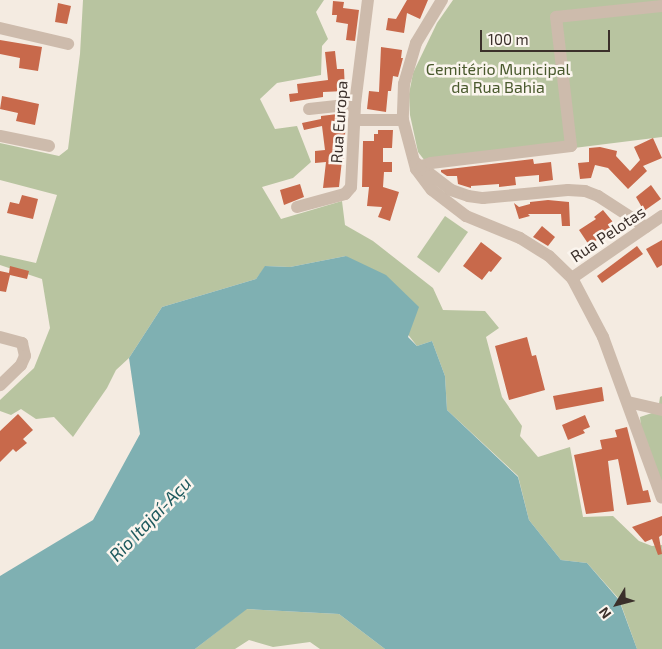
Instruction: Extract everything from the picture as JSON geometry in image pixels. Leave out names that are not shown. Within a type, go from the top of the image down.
[{"type":"street","name":"Rua Europa","points":[[297,207],[330,199],[349,191],[351,187],[355,104],[368,0]]},
{"type":"street","points":[[442,0],[423,29],[410,58],[404,84],[403,120],[425,183],[466,216],[534,246],[549,256],[572,278],[596,321],[628,402],[662,498]]},
{"type":"street","points":[[418,164],[571,146],[556,17],[646,0]]},
{"type":"street","points":[[593,10],[662,6]]},
{"type":"street","points":[[0,28],[68,44]]},
{"type":"street","points":[[309,109],[355,104]]},
{"type":"street","points":[[354,120],[403,120]]},
{"type":"street","points":[[0,136],[49,146]]},
{"type":"street","points":[[418,164],[451,190],[468,196],[483,198],[568,190],[585,191],[598,196],[646,227]]},
{"type":"street","name":"Rua Pelotas","points":[[572,278],[662,216]]},
{"type":"street","points":[[0,337],[22,343],[25,349],[25,356],[21,364],[0,384]]},
{"type":"street","points":[[628,402],[662,410]]},
{"type":"green space","points":[[83,0],[324,0],[316,12],[328,39],[322,46],[321,75],[277,83],[260,99],[275,129],[297,126],[311,162],[293,178],[262,187],[281,219],[342,201],[345,225],[373,241],[433,288],[443,310],[485,311],[499,328],[486,337],[502,397],[522,426],[520,436],[538,457],[570,447],[583,517],[613,516],[639,541],[652,546],[662,545],[662,649],[637,649],[619,599],[587,563],[561,560],[529,520],[518,476],[447,410],[445,376],[432,341],[417,346],[346,256],[290,267],[266,266],[256,279],[162,307],[129,358],[116,370],[107,388],[73,437],[54,417],[36,419],[21,409],[11,415],[0,411],[0,400],[34,368],[50,328],[42,279],[0,265],[0,255],[36,263],[57,195],[0,180],[0,143],[59,156],[68,149],[80,54]]},
{"type":"green space","name":"Cemitério Municipal da Rua Bahia","points":[[453,0],[662,0],[662,137],[429,166],[418,152],[410,115],[409,94],[413,73],[437,23]]},
{"type":"green space","points":[[445,216],[468,232],[439,273],[417,257]]},
{"type":"green space","points":[[662,396],[662,484],[641,427],[640,417],[658,411],[660,397]]},
{"type":"green space","points":[[246,609],[339,614],[385,649],[320,649],[310,642],[273,647],[249,640],[235,649],[195,649]]},
{"type":"water","name":"Rio Itajaí-Açu","points":[[346,256],[386,275],[419,307],[408,337],[417,346],[432,341],[445,376],[447,410],[518,477],[529,520],[561,560],[587,563],[619,600],[637,649],[385,649],[339,614],[247,609],[195,649],[0,649],[0,576],[93,520],[140,434],[129,358],[162,307],[256,279],[265,266],[290,267]]},
{"type":"building","points":[[407,0],[428,0],[420,19],[407,13],[404,33],[386,30],[388,18],[396,19]]},
{"type":"building","points":[[333,1],[344,2],[343,8],[359,10],[355,41],[346,40],[348,24],[336,22],[337,15],[332,15]]},
{"type":"building","points":[[58,3],[71,6],[67,24],[55,22]]},
{"type":"building","points":[[0,40],[42,47],[38,71],[19,68],[20,58],[0,54]]},
{"type":"building","points":[[381,47],[402,50],[401,58],[403,58],[398,77],[393,76],[391,91],[388,91],[386,112],[367,109],[369,91],[379,92]]},
{"type":"building","points":[[335,51],[337,69],[344,69],[345,91],[323,92],[323,97],[290,102],[289,94],[298,93],[297,84],[328,80],[325,52]]},
{"type":"building","points":[[2,96],[39,104],[35,125],[16,121],[18,113],[0,109]]},
{"type":"building","points":[[346,113],[344,160],[342,160],[339,187],[323,188],[326,162],[315,163],[315,151],[325,150],[322,126],[304,130],[302,123],[321,119],[321,116]]},
{"type":"building","points":[[378,130],[393,130],[392,148],[383,148],[383,162],[392,162],[392,172],[384,172],[383,187],[399,192],[390,221],[378,217],[382,207],[367,206],[369,187],[362,187],[363,141],[374,141],[374,134],[378,134]]},
{"type":"building","points":[[653,138],[662,158],[643,166],[647,171],[628,189],[608,168],[595,165],[591,178],[580,179],[578,163],[589,162],[589,148],[600,147],[617,151],[616,156],[630,171],[640,160],[634,147]]},
{"type":"building","points":[[533,159],[534,164],[551,162],[553,180],[539,182],[539,175],[515,177],[516,185],[499,187],[499,184],[471,186],[471,188],[458,184],[457,176],[447,176],[441,172],[441,170]]},
{"type":"building","points":[[300,184],[304,197],[284,205],[280,190]]},
{"type":"building","points":[[651,185],[661,199],[644,211],[636,197]]},
{"type":"building","points":[[22,195],[38,199],[33,219],[7,213],[10,202],[19,204]]},
{"type":"building","points":[[548,200],[569,202],[570,226],[562,226],[561,214],[528,214],[530,216],[519,219],[514,203],[519,207],[530,204],[530,202]]},
{"type":"building","points":[[603,210],[617,227],[589,245],[579,230],[596,219],[594,217]]},
{"type":"building","points":[[542,226],[555,237],[548,246],[533,237]]},
{"type":"building","points":[[662,240],[662,265],[657,268],[646,249]]},
{"type":"building","points":[[481,242],[502,258],[482,280],[463,266]]},
{"type":"building","points":[[637,246],[643,254],[602,283],[597,276]]},
{"type":"building","points":[[10,266],[29,271],[27,279],[10,275],[6,292],[0,291],[0,271],[9,273]]},
{"type":"building","points":[[527,337],[532,356],[536,355],[545,390],[509,400],[495,346]]},
{"type":"building","points":[[602,387],[604,401],[556,410],[553,396]]},
{"type":"building","points":[[18,414],[33,430],[23,439],[27,443],[16,452],[13,449],[0,462],[0,431]]},
{"type":"building","points":[[585,415],[590,427],[583,430],[585,433],[568,440],[562,425]]},
{"type":"building","points":[[627,427],[643,491],[648,490],[651,502],[627,505],[618,459],[608,461],[614,511],[586,514],[574,455],[602,449],[600,440],[617,437],[615,430]]},
{"type":"building","points":[[662,516],[662,535],[659,537],[662,554],[658,555],[652,539],[645,542],[632,527]]}]
